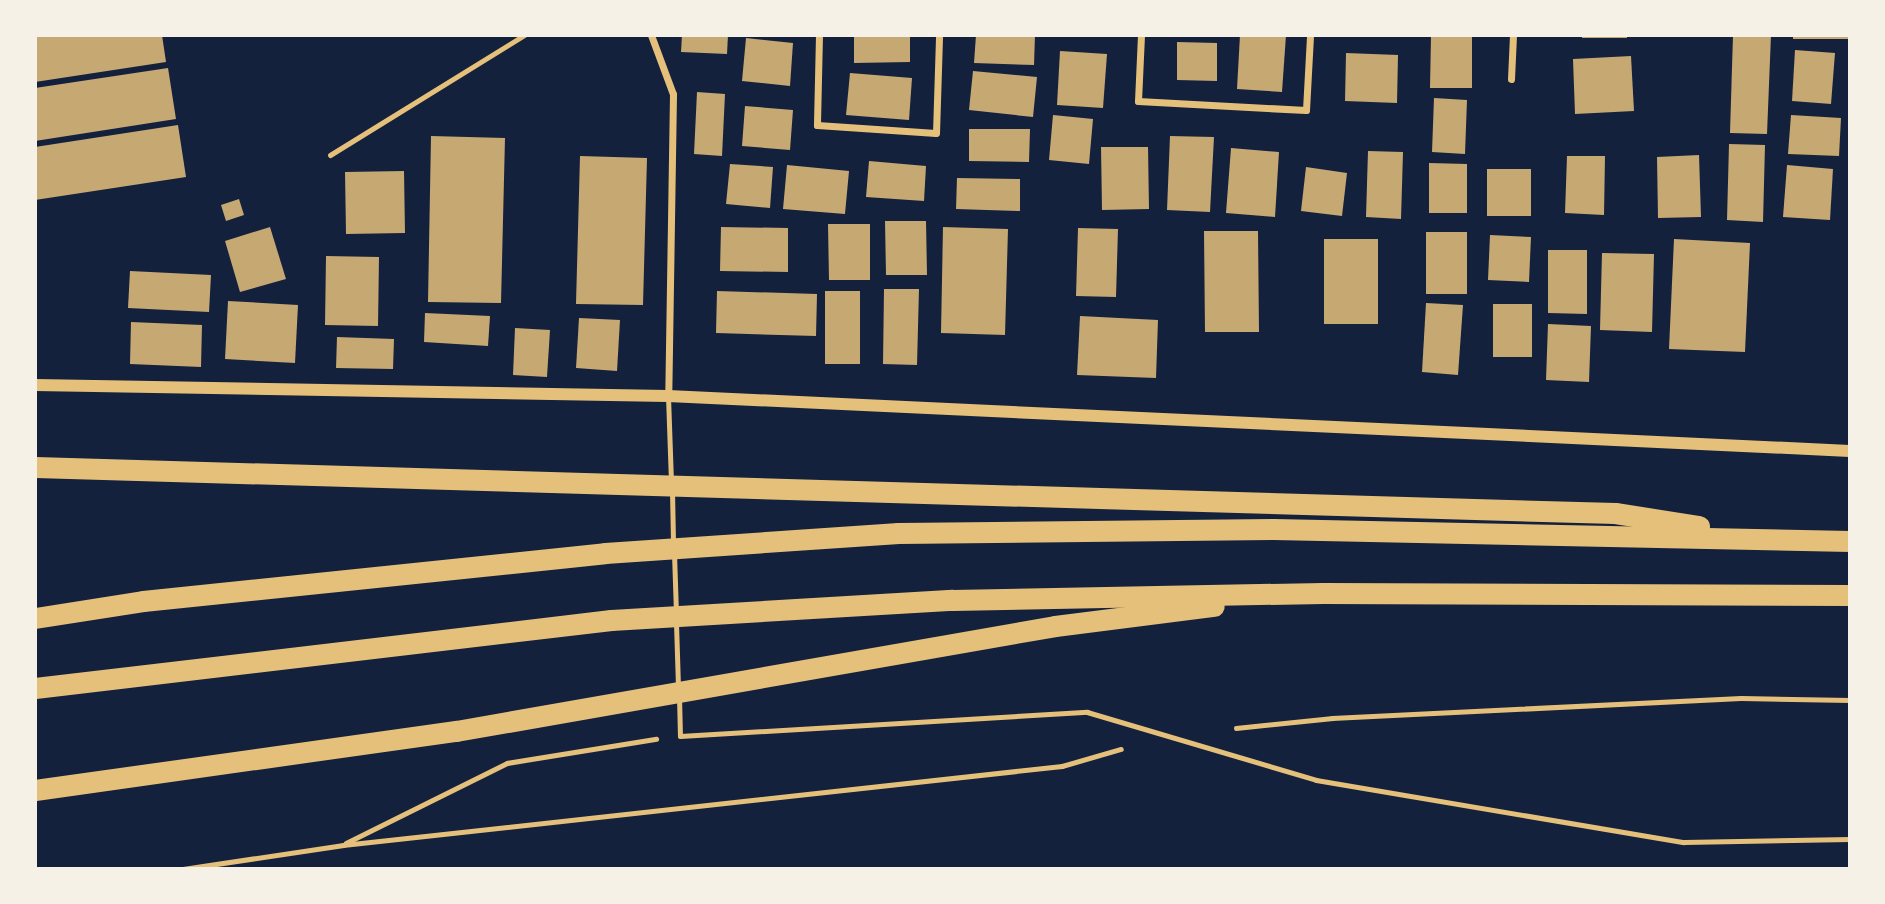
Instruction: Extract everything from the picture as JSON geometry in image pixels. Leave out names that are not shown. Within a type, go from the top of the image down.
[{"type":"highway","points":[[35,467],[1615,513],[1784,539]]},
{"type":"highway","points":[[35,618],[143,601],[605,553],[898,533],[1273,529],[1850,541]]},
{"type":"highway","points":[[35,688],[611,620],[952,600],[1323,593],[1850,595]]},
{"type":"highway","points":[[35,790],[456,731],[1055,626],[1323,593]]},
{"type":"street","points":[[651,35],[673,94],[668,396]]},
{"type":"street","points":[[819,35],[817,125],[936,133],[939,35]]},
{"type":"street","points":[[1141,35],[1139,101],[1306,110],[1310,35]]},
{"type":"street","points":[[1511,79],[1513,35]]},
{"type":"street","points":[[35,385],[668,396],[1850,451]]},
{"type":"lane","points":[[330,155],[524,35]]},
{"type":"lane","points":[[668,396],[680,736],[1087,712],[1173,734],[1316,780],[1684,842],[1850,839]]},
{"type":"path","points":[[1226,729],[1332,718],[1727,699],[1850,700]]},
{"type":"path","points":[[183,869],[342,845],[1062,766],[1173,734]]},
{"type":"path","points":[[342,845],[506,764],[680,736]]},
{"type":"building","points":[[35,35],[162,35],[166,62],[35,82]]},
{"type":"building","points":[[682,35],[728,35],[727,54],[681,52]]},
{"type":"building","points":[[854,35],[910,35],[910,62],[854,63]]},
{"type":"building","points":[[976,35],[1035,35],[1034,65],[974,63]]},
{"type":"building","points":[[1240,35],[1286,35],[1282,92],[1237,89]]},
{"type":"building","points":[[1582,35],[1627,35],[1627,38],[1582,38]]},
{"type":"building","points":[[1733,35],[1771,35],[1767,134],[1730,133]]},
{"type":"building","points":[[1793,35],[1850,35],[1850,39],[1793,39]]},
{"type":"building","points":[[1431,36],[1472,37],[1472,88],[1430,88]]},
{"type":"building","points":[[746,38],[793,43],[790,86],[742,81]]},
{"type":"building","points":[[1177,42],[1217,43],[1217,81],[1177,80]]},
{"type":"building","points":[[1795,50],[1835,53],[1831,104],[1792,101]]},
{"type":"building","points":[[1060,51],[1107,54],[1103,108],[1057,105]]},
{"type":"building","points":[[1346,53],[1398,55],[1397,103],[1345,101]]},
{"type":"building","points":[[1631,56],[1634,111],[1575,114],[1573,59]]},
{"type":"building","points":[[168,68],[176,119],[35,141],[35,88]]},
{"type":"building","points":[[973,71],[1037,77],[1033,117],[969,110]]},
{"type":"building","points":[[850,73],[912,78],[909,120],[846,115]]},
{"type":"building","points":[[697,92],[725,94],[722,156],[694,154]]},
{"type":"building","points":[[1434,98],[1467,100],[1465,154],[1432,152]]},
{"type":"building","points":[[745,106],[793,110],[790,150],[742,146]]},
{"type":"building","points":[[1053,115],[1093,119],[1089,164],[1049,160]]},
{"type":"building","points":[[1791,115],[1841,118],[1839,156],[1788,154]]},
{"type":"building","points":[[178,125],[186,177],[35,200],[35,147]]},
{"type":"building","points":[[969,129],[1030,129],[1029,162],[969,161]]},
{"type":"building","points":[[431,136],[505,138],[501,303],[428,302]]},
{"type":"building","points":[[1170,136],[1214,137],[1210,212],[1167,210]]},
{"type":"building","points":[[1729,144],[1765,145],[1763,222],[1727,220]]},
{"type":"building","points":[[1101,147],[1148,147],[1149,209],[1102,210]]},
{"type":"building","points":[[1231,148],[1279,152],[1275,217],[1226,213]]},
{"type":"building","points":[[1368,151],[1403,152],[1401,219],[1366,217]]},
{"type":"building","points":[[1699,155],[1701,217],[1658,218],[1657,157]]},
{"type":"building","points":[[580,156],[647,158],[643,305],[576,304]]},
{"type":"building","points":[[1567,156],[1605,156],[1604,215],[1565,213]]},
{"type":"building","points":[[869,161],[926,166],[924,201],[866,197]]},
{"type":"building","points":[[1429,163],[1467,164],[1467,213],[1429,213]]},
{"type":"building","points":[[730,164],[773,167],[770,208],[726,204]]},
{"type":"building","points":[[787,165],[849,171],[845,214],[783,209]]},
{"type":"building","points":[[1787,165],[1833,169],[1830,220],[1783,217]]},
{"type":"building","points":[[1306,167],[1347,173],[1342,216],[1301,211]]},
{"type":"building","points":[[1487,169],[1531,169],[1531,216],[1487,216]]},
{"type":"building","points":[[404,171],[405,233],[346,234],[345,172]]},
{"type":"building","points":[[957,178],[1020,179],[1020,211],[956,209]]},
{"type":"building","points":[[239,199],[244,215],[226,221],[221,205]]},
{"type":"building","points":[[885,221],[926,221],[927,275],[886,275]]},
{"type":"building","points":[[828,224],[870,224],[870,280],[829,280]]},
{"type":"building","points":[[270,227],[286,279],[240,292],[225,241]]},
{"type":"building","points":[[721,227],[788,228],[788,272],[720,271]]},
{"type":"building","points":[[943,227],[1008,229],[1005,335],[941,333]]},
{"type":"building","points":[[1078,228],[1118,229],[1116,297],[1076,296]]},
{"type":"building","points":[[1204,231],[1258,231],[1259,332],[1205,332]]},
{"type":"building","points":[[1426,232],[1467,232],[1467,294],[1426,294]]},
{"type":"building","points":[[1490,235],[1531,237],[1529,282],[1488,280]]},
{"type":"building","points":[[1324,239],[1378,239],[1378,324],[1324,324]]},
{"type":"building","points":[[1674,239],[1750,243],[1745,352],[1669,349]]},
{"type":"building","points":[[1548,250],[1587,250],[1587,314],[1548,313]]},
{"type":"building","points":[[1602,253],[1654,254],[1652,332],[1600,330]]},
{"type":"building","points":[[326,256],[379,257],[378,326],[325,325]]},
{"type":"building","points":[[130,271],[211,275],[209,312],[128,308]]},
{"type":"building","points":[[884,289],[919,289],[917,365],[883,364]]},
{"type":"building","points":[[717,291],[817,294],[816,336],[716,333]]},
{"type":"building","points":[[825,291],[860,291],[860,364],[825,364]]},
{"type":"building","points":[[228,301],[298,305],[295,363],[225,359]]},
{"type":"building","points":[[1426,303],[1463,305],[1458,375],[1422,372]]},
{"type":"building","points":[[1493,304],[1532,304],[1532,357],[1493,357]]},
{"type":"building","points":[[425,313],[490,316],[488,346],[424,342]]},
{"type":"building","points":[[1080,316],[1158,320],[1156,378],[1077,375]]},
{"type":"building","points":[[579,318],[620,320],[617,371],[576,368]]},
{"type":"building","points":[[131,322],[202,325],[201,367],[130,364]]},
{"type":"building","points":[[1548,324],[1591,326],[1589,382],[1546,380]]},
{"type":"building","points":[[515,328],[550,330],[547,377],[513,375]]},
{"type":"building","points":[[337,337],[394,339],[393,369],[336,368]]}]
